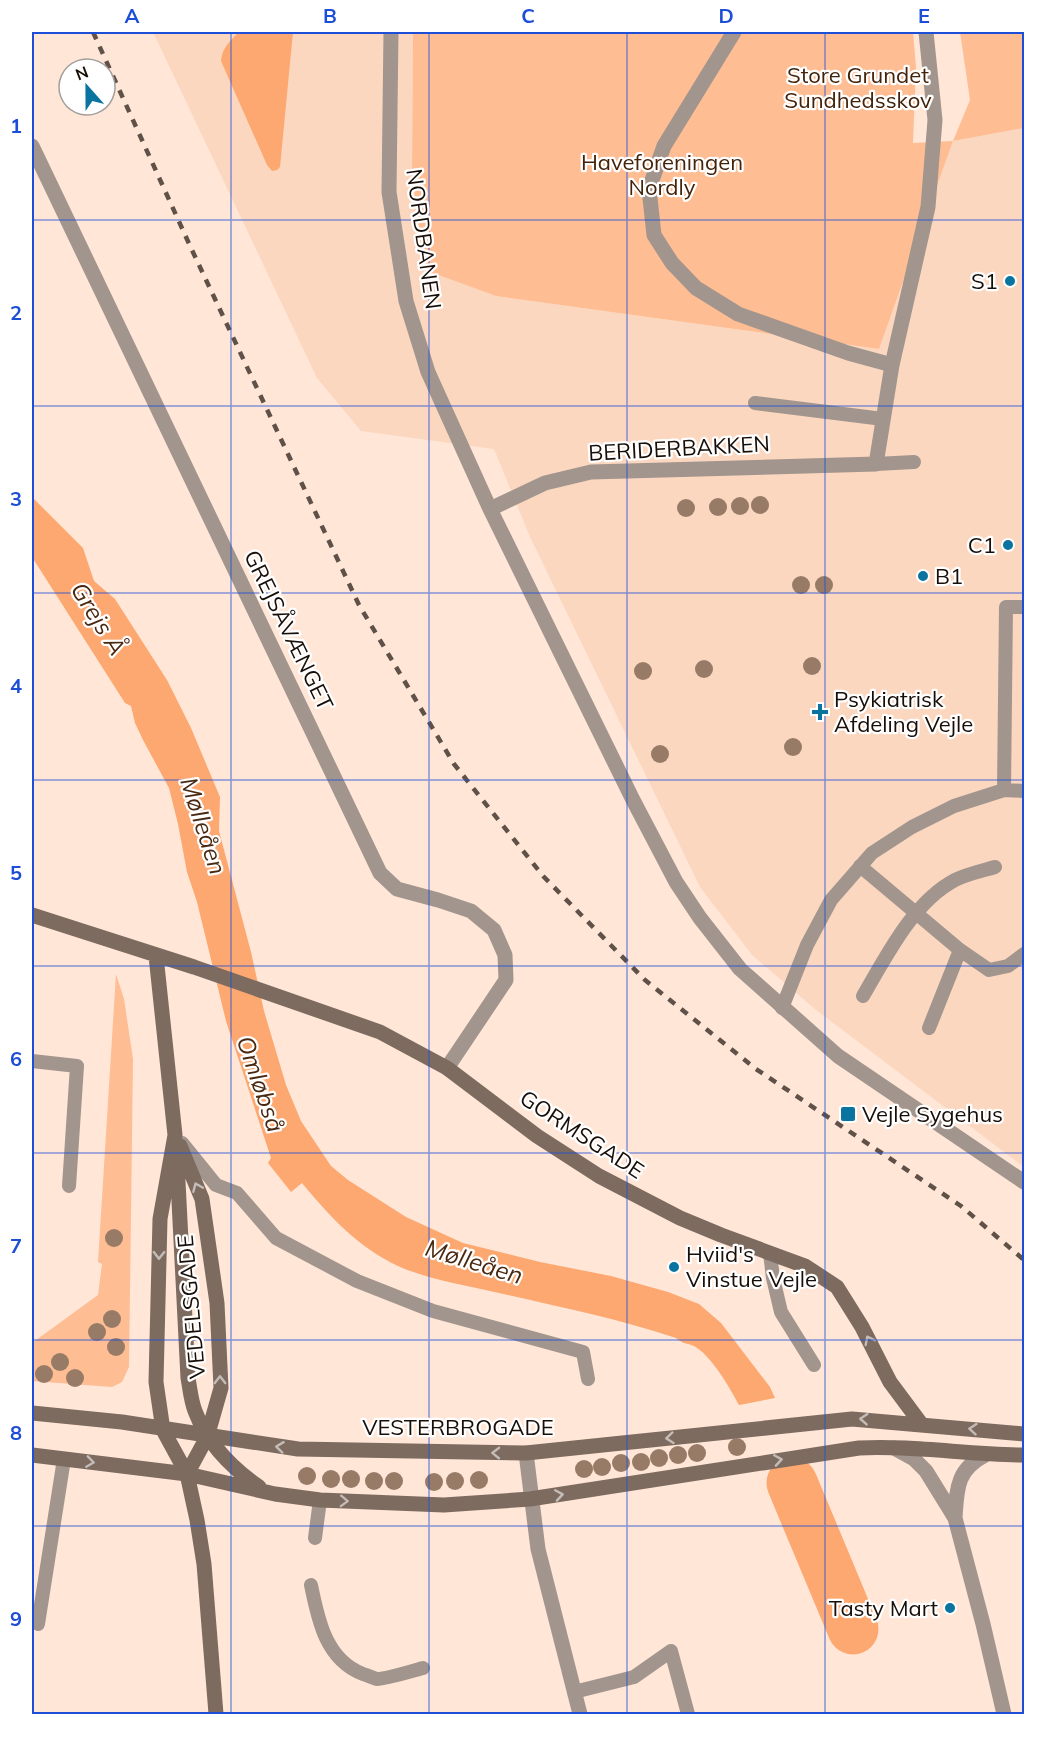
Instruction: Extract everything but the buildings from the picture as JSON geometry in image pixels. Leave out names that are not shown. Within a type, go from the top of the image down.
[{"type":"main road","name":"GORMSGADE","points":[[32,915],[194,967],[380,1032],[447,1068],[537,1136],[599,1176],[680,1218],[805,1266],[837,1287],[862,1327],[890,1382],[922,1425]]},
{"type":"main road","name":"VEDELSGADE","points":[[156,956],[175,1135],[202,1199],[217,1303],[220,1388],[207,1437],[187,1474]]},
{"type":"main road","name":"VEDELSGADE","points":[[175,1135],[159,1219],[156,1382],[163,1430],[187,1474],[197,1520],[204,1564],[216,1714]]},
{"type":"main road","points":[[175,1135],[188,1378],[195,1410],[207,1437],[236,1471],[265,1491]]},
{"type":"main road","name":"VESTERBROGADE","points":[[32,1413],[122,1422],[207,1437],[298,1449],[526,1453],[852,1419],[1024,1434]]},
{"type":"main road","points":[[32,1455],[187,1474],[320,1500],[444,1505],[530,1499],[859,1448],[1024,1455]]},
{"type":"street","name":"NORDBANEN","points":[[391,32],[389,192],[406,301],[428,372],[490,509]]},
{"type":"street","points":[[734,32],[664,146],[648,189],[654,235],[672,263],[696,288],[738,314],[848,353],[892,365]]},
{"type":"street","points":[[876,464],[892,365],[928,207],[935,120],[926,32]]},
{"type":"street","name":"GREJSÅVÆNGET","points":[[32,146],[380,873],[397,889],[471,911],[494,930],[505,955],[506,980],[447,1068]]},
{"type":"street","name":"BERIDERBAKKEN","points":[[490,509],[545,483],[591,472],[876,464]]},
{"type":"street","points":[[490,509],[633,800],[676,882],[700,918],[740,969],[838,1056],[1024,1182]]},
{"type":"street","points":[[894,1448],[914,1459],[926,1472],[955,1518]]},
{"type":"street","points":[[526,1453],[538,1549],[580,1714]]},
{"type":"street","points":[[984,1455],[973,1461],[965,1470],[957,1487],[955,1518],[1004,1714]]},
{"type":"lane","points":[[755,403],[883,419]]},
{"type":"lane","points":[[876,464],[914,462]]},
{"type":"lane","points":[[1005,790],[1006,607],[1024,607]]},
{"type":"lane","points":[[782,1008],[807,945],[831,900],[872,854],[912,826],[954,806],[1005,790],[1024,791]]},
{"type":"lane","points":[[860,866],[960,950],[988,970],[1008,966],[1024,955]]},
{"type":"lane","points":[[863,996],[891,948],[930,897],[955,880],[995,867]]},
{"type":"lane","points":[[929,1028],[960,950]]},
{"type":"lane","points":[[32,1061],[77,1066],[69,1186]]},
{"type":"lane","points":[[175,1135],[216,1185],[237,1193],[276,1238],[357,1281],[433,1311],[583,1352],[588,1379]]},
{"type":"lane","points":[[770,1253],[781,1312],[814,1365]]},
{"type":"lane","points":[[38,1624],[63,1459]]},
{"type":"lane","points":[[315,1538],[320,1500]]},
{"type":"lane","points":[[311,1585],[317,1619],[336,1656],[355,1670],[377,1679],[423,1668]]},
{"type":"lane","points":[[574,1692],[634,1677],[671,1651],[688,1714]]},
{"type":"shaded area","name":"Psykiatrisk Afdeling Vejle","points":[[153,32],[413,32],[412,174],[426,270],[496,296],[879,349],[953,141],[1024,128],[1024,1167],[816,1010],[752,955],[700,887],[530,537],[494,449],[361,431],[317,378]]},
{"type":"green space","name":"Haveforeningen Nordly","points":[[413,32],[913,32],[916,67],[913,143],[953,141],[879,349],[496,296],[425,270],[412,174]]},
{"type":"green space","name":"Store Grundet Sundhedsskov","points":[[960,32],[1024,32],[1024,128],[953,141],[970,100]]},
{"type":"green space","points":[[116,974],[124,999],[133,1059],[129,1367],[122,1382],[112,1387],[32,1381],[32,1343],[98,1295],[102,1264],[98,1262]]},
{"type":"water","points":[[239,32],[293,32],[280,167],[277,170],[272,171],[267,165],[221,61],[225,48]]},
{"type":"water","points":[[32,497],[83,548],[94,581],[115,599],[167,680],[191,728],[220,797],[219,831],[264,1011],[286,1085],[301,1121],[331,1166],[348,1180],[406,1217],[463,1243],[611,1276],[668,1292],[699,1304],[721,1323],[770,1387],[775,1398],[739,1405],[720,1372],[707,1357],[694,1346],[676,1338],[589,1314],[435,1279],[398,1266],[358,1241],[302,1183],[291,1192],[268,1163],[271,1158],[226,1021],[197,902],[187,872],[169,788],[135,723],[131,706],[125,703],[32,557]]},
{"type":"waterway","name":"Mølleåen","points":[[792,1483],[853,1629]]},
{"type":"railway","points":[[93,32],[191,248],[359,605],[454,764],[543,876],[645,980],[756,1069],[961,1206],[1024,1260]]},
{"type":"place","name":"S1","points":[[1010,281]]},
{"type":"place","name":"C1","points":[[1008,545]]},
{"type":"place","name":"B1","points":[[923,576]]},
{"type":"place","name":"Psykiatrisk Afdeling Vejle","points":[[820,712]]},
{"type":"place","name":"Vejle Sygehus","points":[[848,1114]]},
{"type":"place","name":"Hviid's Vinstue Vejle","points":[[674,1267]]},
{"type":"place","name":"Tasty Mart","points":[[950,1608]]},
{"type":"water label","name":"Grejs Å","points":[[98,619]]},
{"type":"water label","name":"Omløbså","points":[[260,1084]]}]
